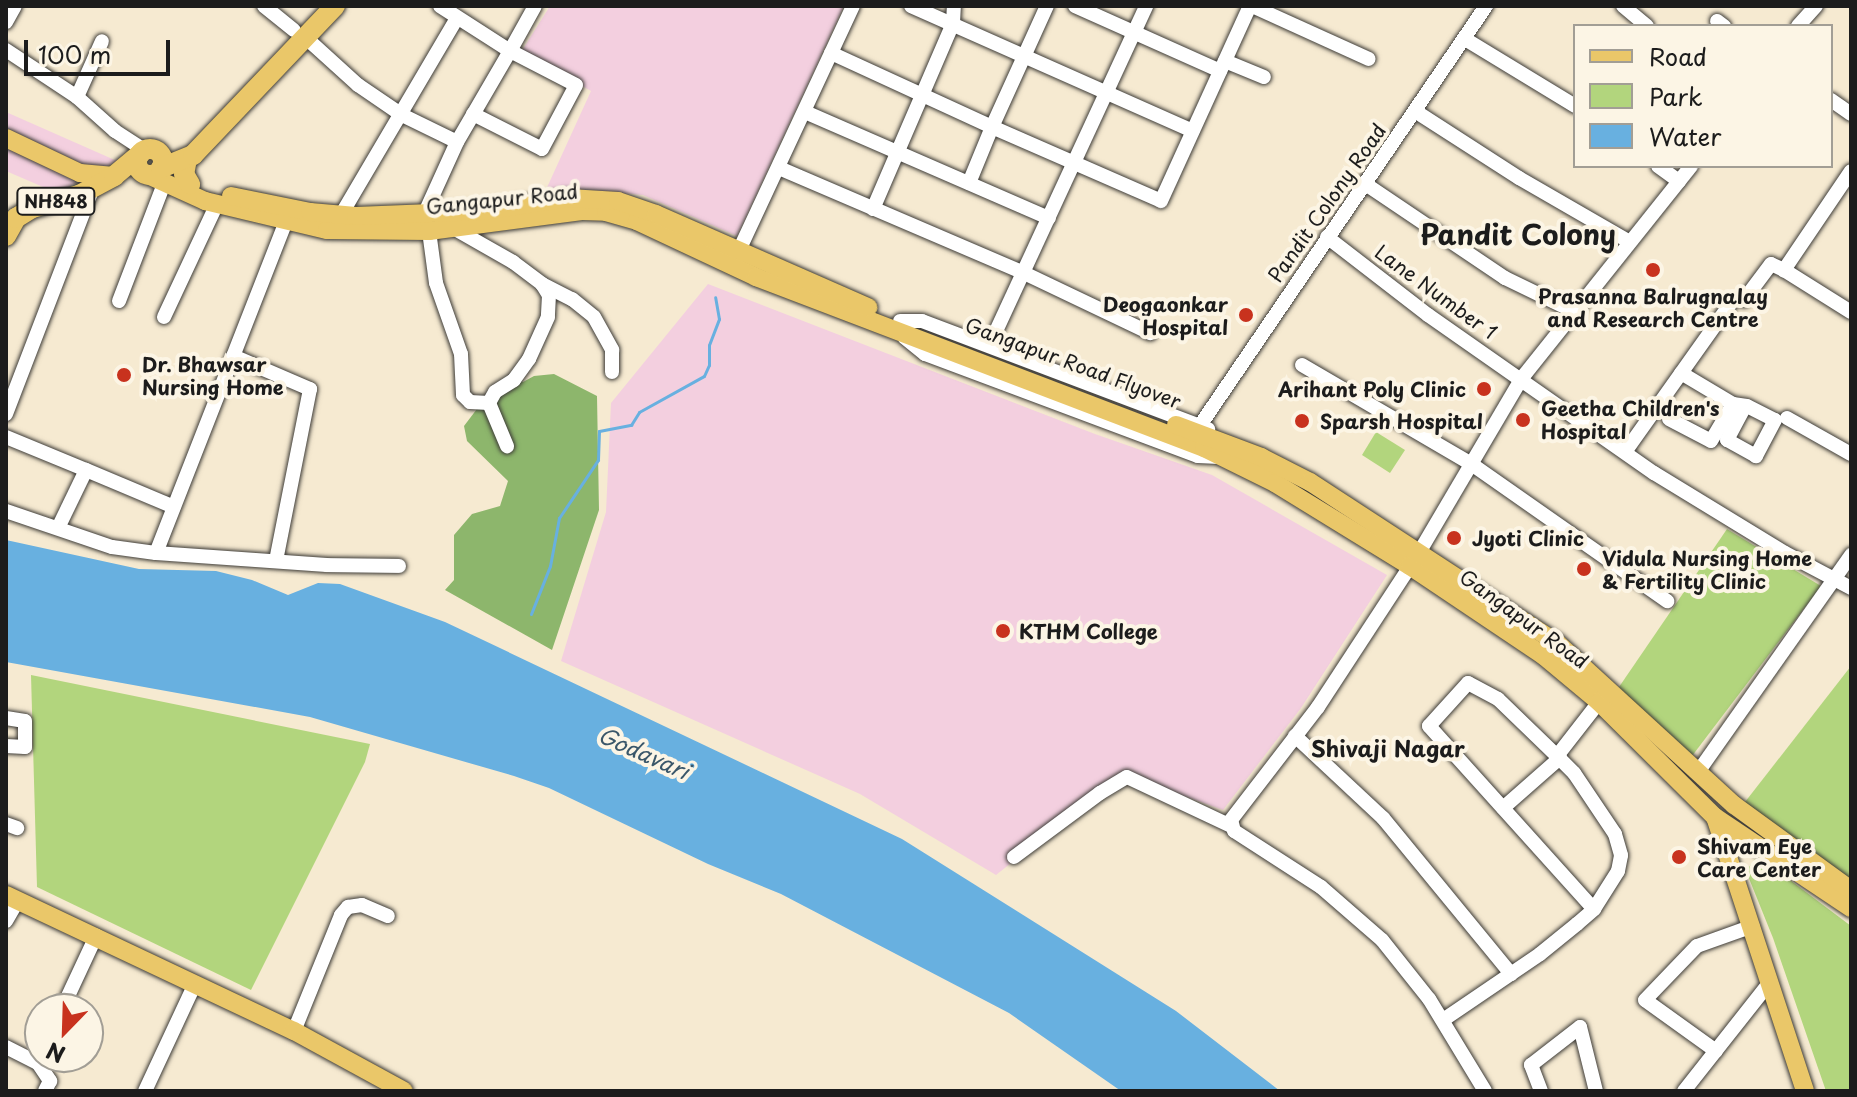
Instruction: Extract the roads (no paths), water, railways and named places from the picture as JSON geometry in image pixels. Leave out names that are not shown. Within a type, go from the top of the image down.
[{"type":"highway","name":"NH848","points":[[9,222],[84,185],[153,164],[187,159],[300,33],[316,6]]},
{"type":"highway","name":"NH848","points":[[153,164],[185,146],[300,33],[335,6]]},
{"type":"highway","points":[[187,159],[184,174],[190,184]]},
{"type":"main road","points":[[6,138],[84,185]]},
{"type":"main road","name":"Gangapur Road","points":[[153,164],[190,184],[327,230],[423,225],[569,198],[605,200],[656,214],[735,259]]},
{"type":"main road","name":"Gangapur Road","points":[[153,164],[217,204],[288,216],[341,215],[455,229],[582,211],[606,212],[735,259],[898,326]]},
{"type":"main road","name":"Gangapur Road Flyover","points":[[898,326],[1204,436],[1227,451]]},
{"type":"main road","name":"Gangapur Road","points":[[1227,451],[1275,483],[1415,558],[1557,643],[1734,805],[1851,890]]},
{"type":"main road","name":"Gangapur Road","points":[[1415,558],[1599,702],[1715,817],[1851,908]]},
{"type":"main road","points":[[1715,817],[1753,926],[1803,1089]]},
{"type":"main road","points":[[12,898],[294,1031],[404,1091]]},
{"type":"street","points":[[6,22],[15,6]]},
{"type":"street","points":[[264,6],[300,33],[335,67],[402,115],[457,142]]},
{"type":"street","points":[[440,6],[456,20],[576,85],[542,149],[473,114]]},
{"type":"street","points":[[489,403],[470,402],[463,395],[461,354],[436,283],[423,225],[457,142],[535,6]]},
{"type":"street","points":[[735,259],[853,6]]},
{"type":"street","points":[[911,6],[1193,131]]},
{"type":"street","points":[[873,209],[953,23],[954,6]]},
{"type":"street","points":[[969,183],[1047,6]]},
{"type":"street","points":[[1075,6],[1223,66],[1264,77]]},
{"type":"street","points":[[997,329],[1146,6]]},
{"type":"street","points":[[831,53],[1161,201],[1251,6],[1369,59]]},
{"type":"street","name":"Pandit Colony Road","points":[[1204,436],[1327,237],[1486,6]]},
{"type":"street","points":[[1623,6],[1645,24]]},
{"type":"street","points":[[341,215],[456,20]]},
{"type":"street","points":[[1465,39],[1573,105]]},
{"type":"street","points":[[77,97],[102,41]]},
{"type":"street","points":[[6,50],[77,97],[153,164],[119,301]]},
{"type":"street","points":[[1833,101],[1851,114]]},
{"type":"street","points":[[1415,111],[1519,178],[1630,242]]},
{"type":"street","points":[[805,112],[1049,218]]},
{"type":"street","points":[[779,168],[1024,273],[1150,333]]},
{"type":"street","points":[[1661,168],[1679,181]]},
{"type":"street","points":[[1231,826],[1235,811],[1295,736],[1306,711],[1415,558],[1522,378],[1689,168]]},
{"type":"street","points":[[1784,270],[1851,171]]},
{"type":"street","points":[[1364,183],[1505,278],[1575,312]]},
{"type":"street","points":[[6,414],[84,185]]},
{"type":"street","points":[[164,317],[217,204]]},
{"type":"street","points":[[156,553],[288,216]]},
{"type":"street","points":[[455,229],[513,262],[542,284],[572,299],[594,317],[612,350],[612,372]]},
{"type":"street","name":"Lane Number 1","points":[[1327,237],[1428,315],[1522,378]]},
{"type":"street","points":[[1625,452],[1737,302],[1771,264],[1851,312]]},
{"type":"street","points":[[489,403],[495,392],[514,380],[542,334],[550,308],[549,295],[542,284]]},
{"type":"street","points":[[898,326],[922,321],[1204,436]]},
{"type":"street","points":[[898,326],[925,354],[1198,456],[1227,451]]},
{"type":"street","points":[[233,356],[310,389],[276,561]]},
{"type":"street","points":[[1302,365],[1470,463],[1667,601]]},
{"type":"street","points":[[1674,389],[1666,417],[1711,441],[1739,405],[1683,375]]},
{"type":"street","points":[[1522,378],[1625,452],[1772,545],[1851,588]]},
{"type":"street","points":[[489,403],[507,446]]},
{"type":"street","points":[[1787,418],[1851,454]]},
{"type":"street","points":[[6,437],[174,507]]},
{"type":"street","points":[[58,528],[86,470]]},
{"type":"street","points":[[6,511],[112,547],[276,561],[399,566]]},
{"type":"street","points":[[1698,772],[1851,555]]},
{"type":"street","points":[[1443,1020],[1511,974],[1594,909],[1618,871],[1621,855],[1615,834],[1558,757],[1498,699],[1468,683],[1429,726],[1594,909]]},
{"type":"street","points":[[1503,808],[1558,757],[1599,702]]},
{"type":"street","points":[[6,718],[25,721],[25,747],[6,746]]},
{"type":"street","points":[[1295,736],[1383,818],[1511,974]]},
{"type":"street","points":[[1014,857],[1127,777],[1231,826],[1321,887],[1382,940],[1443,1020],[1485,1091]]},
{"type":"street","points":[[6,921],[12,898]]},
{"type":"street","points":[[294,1031],[341,915],[348,907],[362,905],[388,916]]},
{"type":"street","points":[[1716,1051],[1645,1000],[1697,946],[1753,926]]},
{"type":"street","points":[[69,993],[96,936]]},
{"type":"street","points":[[1684,1091],[1770,982]]},
{"type":"street","points":[[145,1091],[195,984]]},
{"type":"street","points":[[1541,1091],[1531,1065],[1580,1027],[1596,1091]]},
{"type":"street","points":[[45,1091],[50,1081],[46,1073]]},
{"type":"water","name":"Godavari","points":[[6,540],[139,569],[216,571],[252,580],[288,595],[318,583],[340,584],[445,622],[902,839],[1176,1011],[1280,1091],[1121,1091],[1009,1013],[781,894],[708,864],[549,788],[514,776],[310,717],[6,662]]},
{"type":"waterway","points":[[531,614],[550,566],[559,518],[598,460],[599,431],[631,425],[639,412],[704,376],[709,365],[709,345],[719,319],[715,297]]},
{"type":"place","name":"Prasanna Balrugnalay and Research Centre","points":[[1653,270]]},
{"type":"place","name":"Deogaonkar Hospital","points":[[1246,315]]},
{"type":"place","name":"Dr. Bhawsar Nursing Home","points":[[124,375]]},
{"type":"place","name":"Arihant Poly Clinic","points":[[1484,389]]},
{"type":"place","name":"Geetha Children's Hospital","points":[[1523,420]]},
{"type":"place","name":"Sparsh Hospital","points":[[1302,421]]},
{"type":"place","name":"Jyoti Clinic","points":[[1454,538]]},
{"type":"place","name":"Vidula Nursing Home & Fertility Clinic","points":[[1584,569]]},
{"type":"place","name":"KTHM College","points":[[1003,631]]},
{"type":"place","name":"Shivam Eye Care Center","points":[[1679,857]]},
{"type":"district","name":"Pandit Colony","points":[[1518,234]]},
{"type":"district","name":"Shivaji Nagar","points":[[1388,748]]}]
